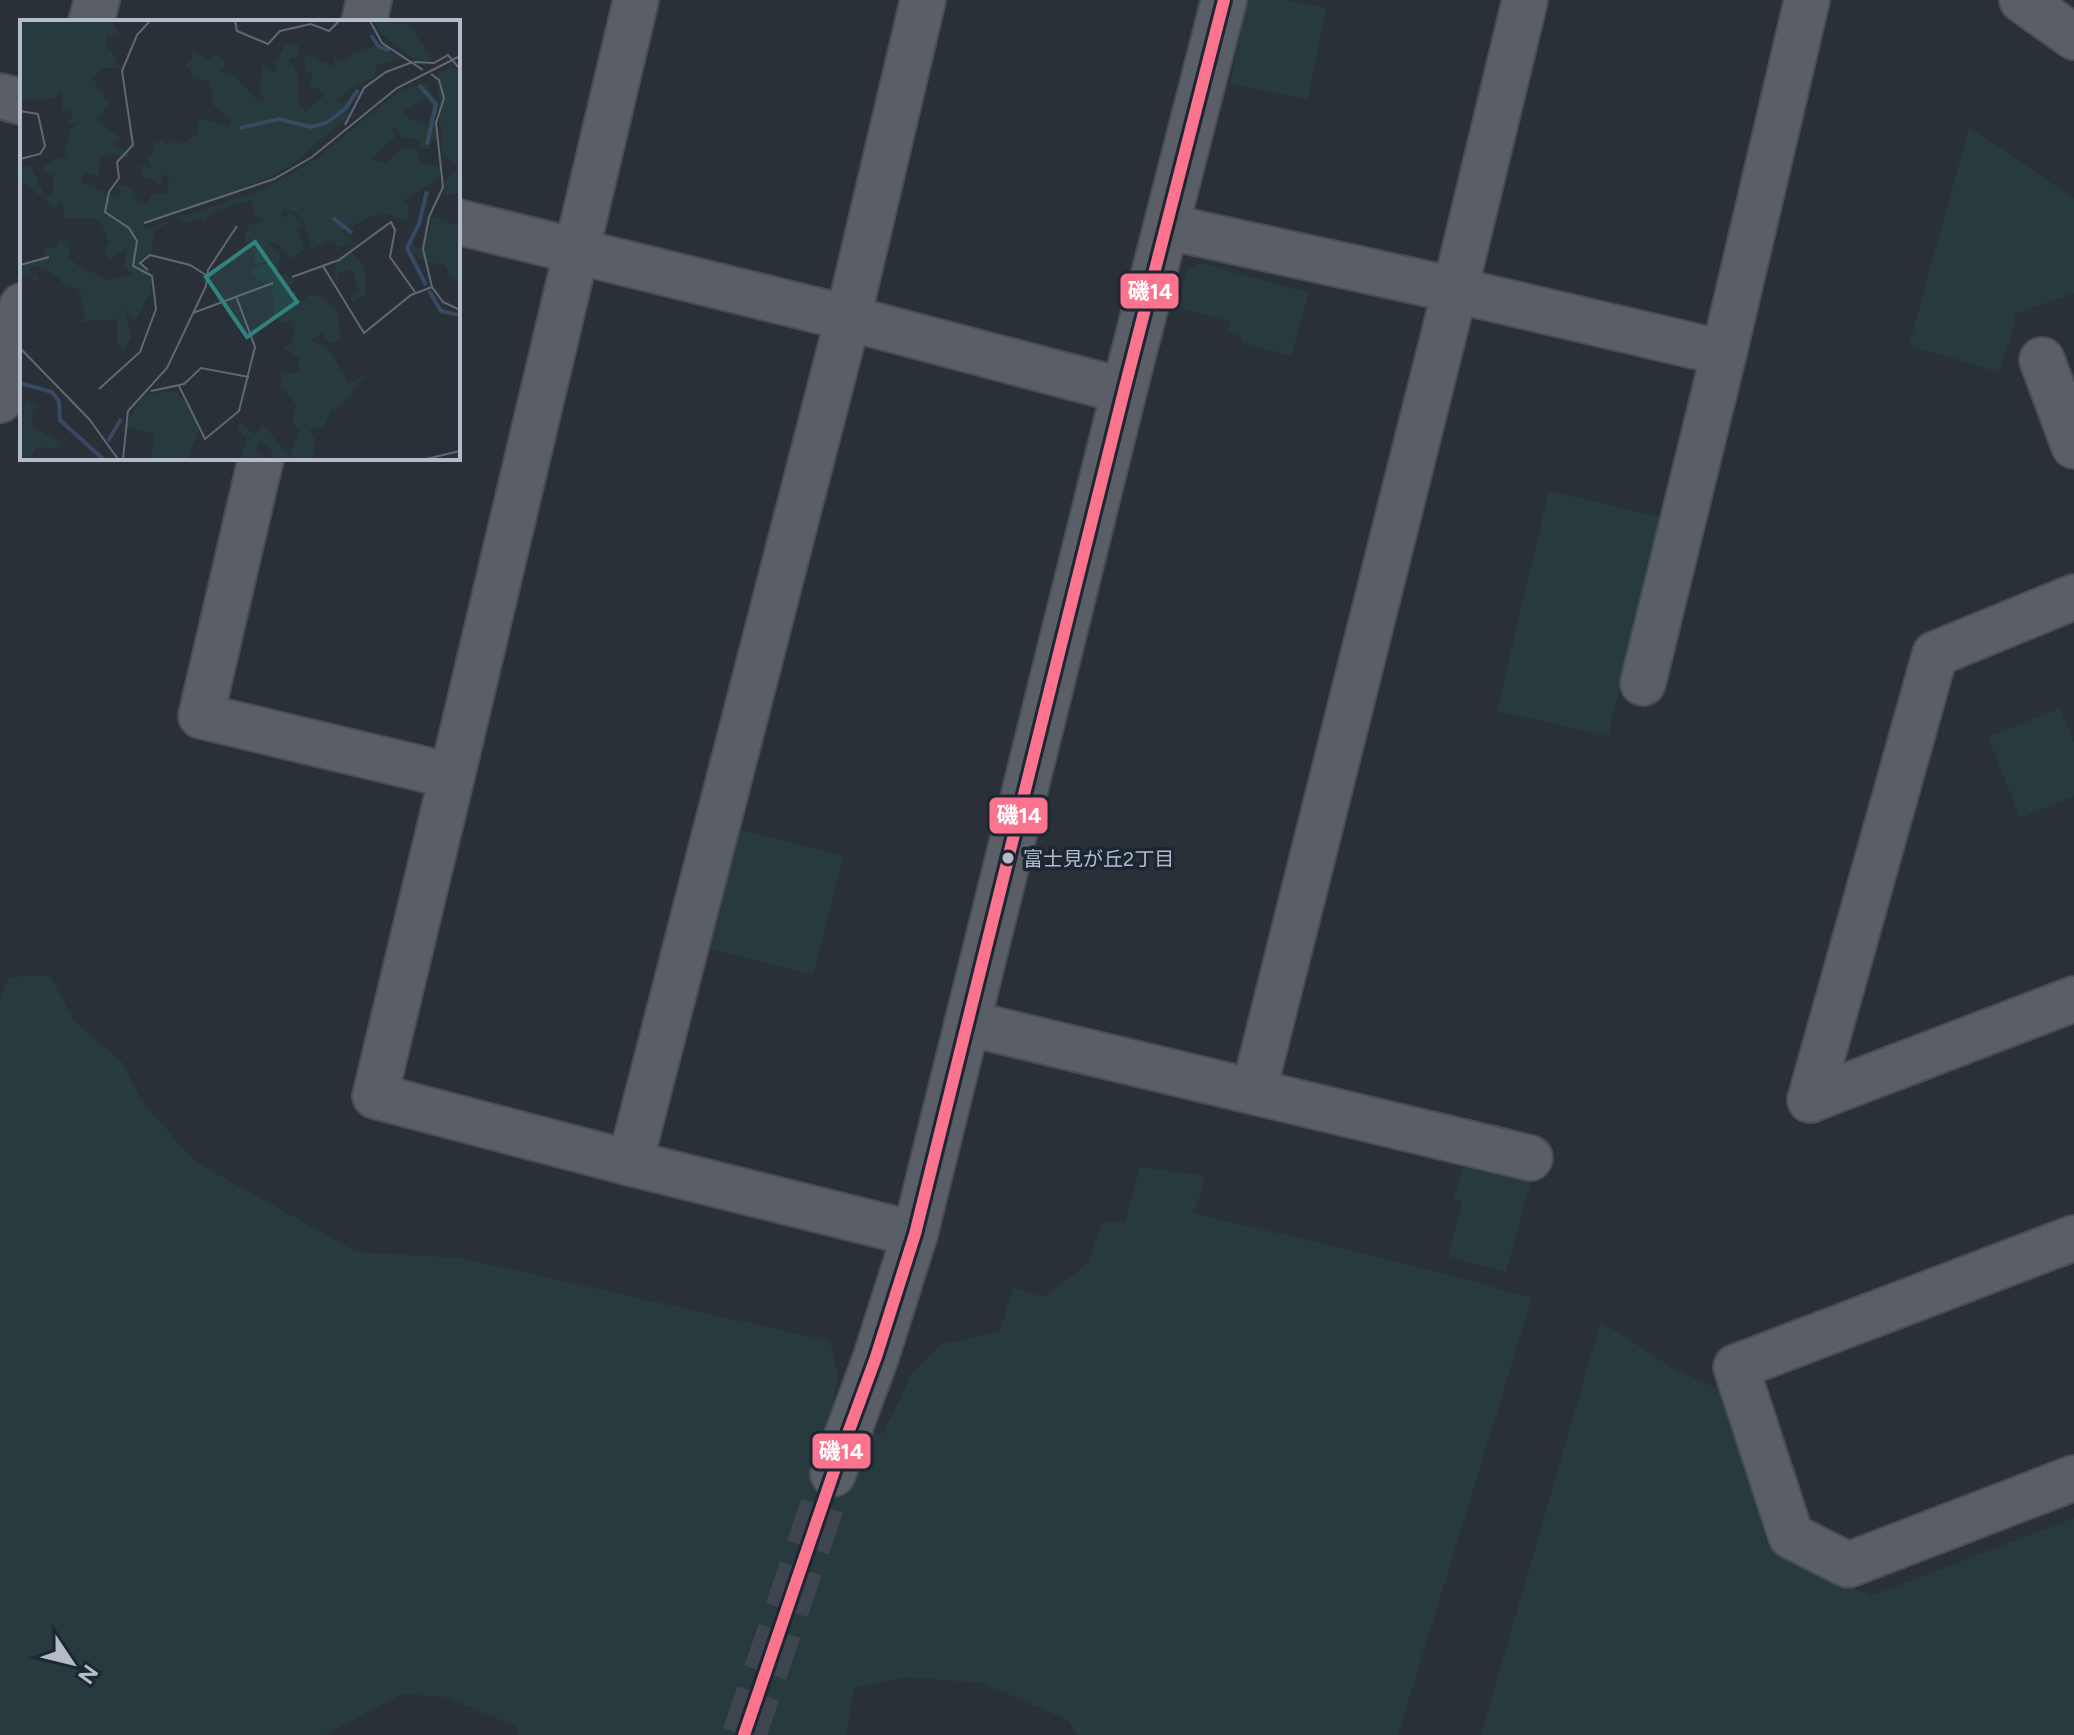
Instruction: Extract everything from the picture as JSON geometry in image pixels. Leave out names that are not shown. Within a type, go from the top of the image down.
[{"type":"street","points":[[92,20],[97,0]]},
{"type":"street","points":[[364,20],[369,0]]},
{"type":"street","points":[[636,0],[375,1096],[915,1234]]},
{"type":"street","points":[[630,1163],[848,318],[923,0]]},
{"type":"street","points":[[833,1474],[876,1357],[915,1234],[1224,0]]},
{"type":"street","points":[[1254,1090],[1525,0]]},
{"type":"street","points":[[1643,683],[1807,0]]},
{"type":"street","points":[[2022,0],[2074,37]]},
{"type":"street","points":[[0,96],[20,101]]},
{"type":"street","points":[[460,222],[848,318],[1124,391]]},
{"type":"street","points":[[1168,227],[1724,353]]},
{"type":"street","points":[[0,400],[20,315]]},
{"type":"street","points":[[2042,360],[2074,446]]},
{"type":"street","points":[[261,460],[201,716],[452,776]]},
{"type":"street","points":[[2074,597],[1935,654],[1810,1100],[2074,999]]},
{"type":"street","points":[[967,1023],[1530,1158]]},
{"type":"street","points":[[2074,1238],[1736,1367],[1791,1536],[1848,1565],[2074,1478]]},
{"type":"green space","points":[[1247,0],[1285,0],[1326,8],[1308,99],[1230,84]]},
{"type":"green space","points":[[1969,128],[2074,199],[2074,293],[2015,314],[2012,336],[1998,372],[1909,345]]},
{"type":"green space","points":[[1201,263],[1309,293],[1291,356],[1241,342],[1242,337],[1228,333],[1230,322],[1177,307],[1188,269]]},
{"type":"green space","points":[[1549,491],[1660,517],[1608,736],[1497,711]]},
{"type":"green space","points":[[2060,708],[2074,743],[2074,796],[2020,818],[1988,737]]},
{"type":"green space","points":[[740,830],[843,856],[813,975],[710,949]]},
{"type":"green space","points":[[50,975],[74,1021],[122,1062],[141,1100],[194,1161],[357,1252],[460,1258],[830,1341],[838,1376],[830,1423],[883,1434],[911,1375],[941,1344],[1000,1332],[1013,1288],[1044,1297],[1089,1262],[1101,1222],[1125,1223],[1140,1167],[1206,1176],[1194,1213],[1427,1269],[1532,1298],[1398,1735],[1077,1735],[1068,1720],[982,1683],[906,1677],[854,1688],[846,1735],[519,1735],[515,1726],[446,1697],[402,1694],[325,1735],[0,1735],[0,999],[9,977]]},
{"type":"green space","points":[[1465,1159],[1532,1177],[1506,1272],[1448,1256],[1462,1202],[1454,1199]]},
{"type":"green space","points":[[1601,1321],[1672,1368],[1727,1393],[1767,1545],[1871,1596],[2074,1518],[2074,1735],[1481,1735]]},
{"type":"tunnel","points":[[744,1735],[833,1474]]},
{"type":"transit line","name":"磯14","points":[[744,1735],[876,1357],[915,1234],[1224,0]]},
{"type":"place","name":"富士見が丘2丁目","points":[[1008,858]]}]
